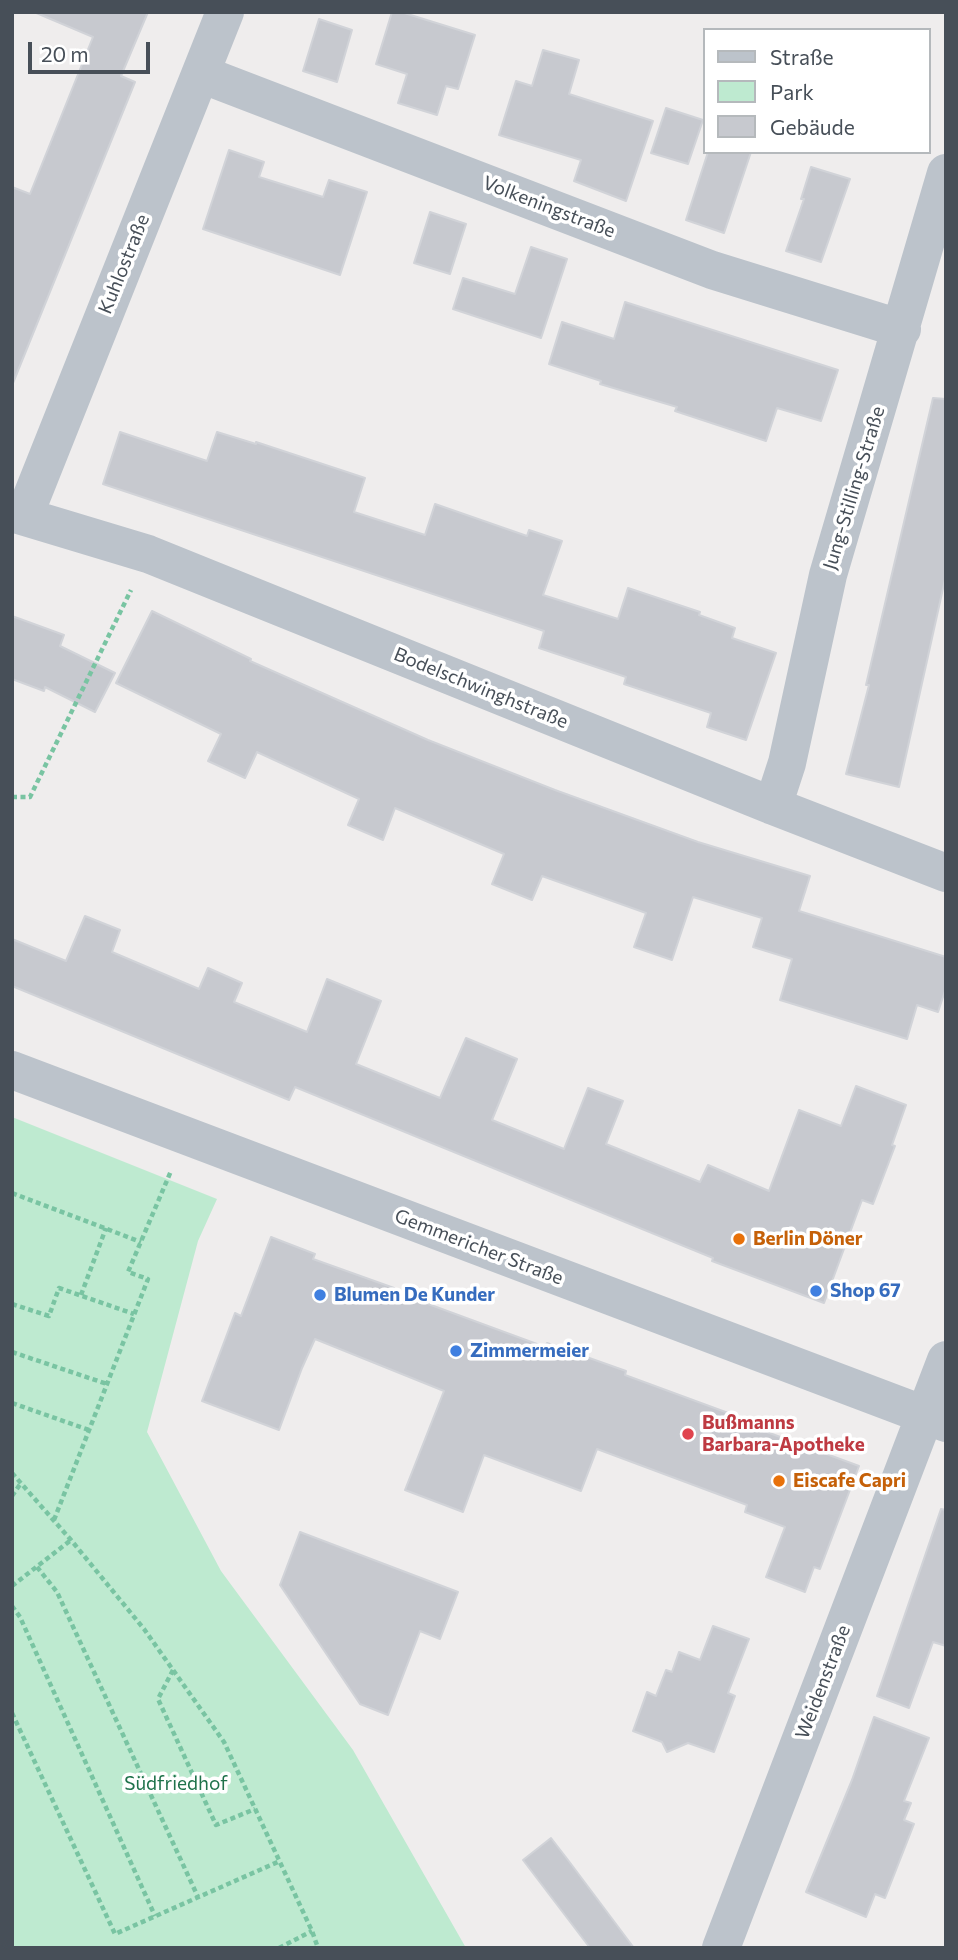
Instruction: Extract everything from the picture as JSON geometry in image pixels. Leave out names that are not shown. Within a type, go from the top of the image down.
[{"type":"street","name":"Kuhlostraße","points":[[18,515],[225,12]]},
{"type":"street","name":"Volkeningstraße","points":[[201,74],[712,270],[902,329]]},
{"type":"street","name":"Jung-Stilling-Straße","points":[[773,806],[787,764],[828,575],[946,173]]},
{"type":"street","name":"Bodelschwinghstraße","points":[[18,515],[148,554],[946,873]]},
{"type":"street","name":"Gemmericher Straße","points":[[12,1070],[936,1419]]},
{"type":"street","name":"Weidenstraße","points":[[721,1948],[936,1419],[946,1360]]},
{"type":"path","points":[[12,797],[30,797],[148,554]]},
{"type":"path","points":[[54,1520],[148,1279],[128,1272],[185,1135]]},
{"type":"path","points":[[12,1193],[141,1242]]},
{"type":"path","points":[[81,1295],[106,1228]]},
{"type":"path","points":[[12,1304],[49,1316],[59,1288],[134,1314]]},
{"type":"path","points":[[12,1352],[107,1384]]},
{"type":"path","points":[[12,1403],[89,1430]]},
{"type":"path","points":[[12,1473],[144,1629],[224,1742],[318,1948]]},
{"type":"path","points":[[12,1496],[21,1483]]},
{"type":"path","points":[[12,1586],[71,1540]]},
{"type":"path","points":[[37,1567],[57,1592],[198,1897]]},
{"type":"path","points":[[12,1606],[20,1617],[155,1916]]},
{"type":"path","points":[[173,1670],[158,1699],[216,1825],[255,1809]]},
{"type":"path","points":[[12,1713],[115,1934],[280,1861]]},
{"type":"path","points":[[279,1948],[312,1931]]},
{"type":"green space","name":"Südfriedhof","points":[[12,1117],[217,1199],[198,1241],[147,1432],[221,1571],[353,1750],[466,1948],[12,1948]]},
{"type":"building","points":[[34,12],[148,12],[121,76],[135,82],[13,383],[12,187],[30,194],[93,37]]},
{"type":"building","points":[[392,12],[401,12],[475,35],[458,89],[446,86],[437,115],[398,103],[407,74],[376,64]]},
{"type":"building","points":[[319,19],[352,30],[337,82],[303,71]]},
{"type":"building","points":[[543,50],[579,60],[569,94],[653,121],[626,201],[574,181],[581,160],[499,135],[516,81],[532,86]]},
{"type":"building","points":[[666,108],[702,120],[688,164],[651,153]]},
{"type":"building","points":[[229,150],[264,162],[259,177],[323,197],[329,180],[367,192],[340,275],[203,229]]},
{"type":"building","points":[[707,154],[750,154],[724,233],[686,220]]},
{"type":"building","points":[[811,167],[850,179],[821,262],[786,251],[804,199],[801,199]]},
{"type":"building","points":[[430,212],[466,224],[450,274],[414,263]]},
{"type":"building","points":[[531,247],[567,259],[541,338],[453,309],[463,278],[515,294]]},
{"type":"building","points":[[625,302],[838,370],[821,421],[777,408],[766,441],[675,411],[677,407],[600,384],[601,381],[549,364],[562,322],[614,339]]},
{"type":"building","points":[[933,398],[946,399],[946,575],[899,787],[846,774],[869,685],[866,685]]},
{"type":"building","points":[[120,432],[207,461],[217,432],[365,478],[354,512],[425,535],[435,504],[527,536],[529,530],[562,541],[543,595],[618,619],[628,588],[700,612],[699,615],[735,628],[732,638],[776,653],[746,740],[707,727],[711,713],[624,684],[626,677],[539,648],[544,631],[103,484]]},
{"type":"building","points":[[152,611],[251,659],[250,661],[428,740],[698,842],[810,876],[799,911],[946,957],[946,988],[938,1012],[917,1005],[907,1039],[780,1000],[792,959],[753,947],[762,918],[693,897],[672,960],[634,947],[646,913],[542,876],[532,900],[492,884],[504,854],[395,808],[383,840],[348,825],[359,799],[257,752],[245,778],[208,761],[221,734],[116,683]]},
{"type":"building","points":[[12,616],[64,635],[60,646],[115,673],[95,712],[45,687],[44,691],[12,679]]},
{"type":"building","points":[[85,916],[120,930],[112,952],[199,989],[208,968],[242,983],[234,1002],[307,1032],[327,979],[381,1001],[356,1064],[440,1098],[466,1038],[517,1059],[492,1120],[564,1149],[588,1088],[623,1101],[606,1144],[700,1182],[708,1165],[769,1191],[799,1110],[841,1126],[856,1086],[906,1105],[892,1145],[895,1146],[873,1204],[862,1200],[824,1303],[712,1261],[713,1258],[295,1087],[289,1100],[12,986],[12,939],[66,961]]},
{"type":"building","points":[[271,1237],[315,1254],[313,1259],[394,1288],[393,1291],[545,1347],[547,1343],[626,1371],[625,1375],[739,1417],[737,1421],[859,1466],[820,1569],[814,1567],[805,1592],[766,1577],[785,1527],[745,1512],[747,1505],[597,1449],[581,1491],[484,1455],[463,1512],[405,1490],[444,1391],[315,1339],[279,1430],[202,1401],[235,1313],[241,1316]]},
{"type":"building","points":[[941,1509],[946,1510],[946,1646],[933,1642],[909,1708],[877,1696]]},
{"type":"building","points":[[300,1532],[458,1592],[440,1639],[420,1631],[388,1715],[360,1704],[280,1585]]},
{"type":"building","points":[[713,1626],[749,1639],[728,1693],[735,1696],[714,1752],[688,1743],[667,1752],[662,1742],[633,1731],[647,1692],[656,1696],[666,1670],[672,1672],[679,1652],[700,1660]]},
{"type":"building","points":[[874,1717],[929,1738],[904,1801],[911,1803],[904,1820],[914,1824],[885,1898],[875,1894],[866,1917],[806,1892],[852,1780]]},
{"type":"building","points":[[551,1838],[634,1948],[590,1948],[523,1860]]},
{"type":"place","name":"Berlin Döner","points":[[739,1239]]},
{"type":"place","name":"Shop 67","points":[[816,1291]]},
{"type":"place","name":"Blumen De Kunder","points":[[320,1295]]},
{"type":"place","name":"Zimmermeier","points":[[456,1351]]},
{"type":"place","name":"Bußmanns Barbara-Apotheke","points":[[688,1434]]},
{"type":"place","name":"Eiscafe Capri","points":[[779,1481]]}]
